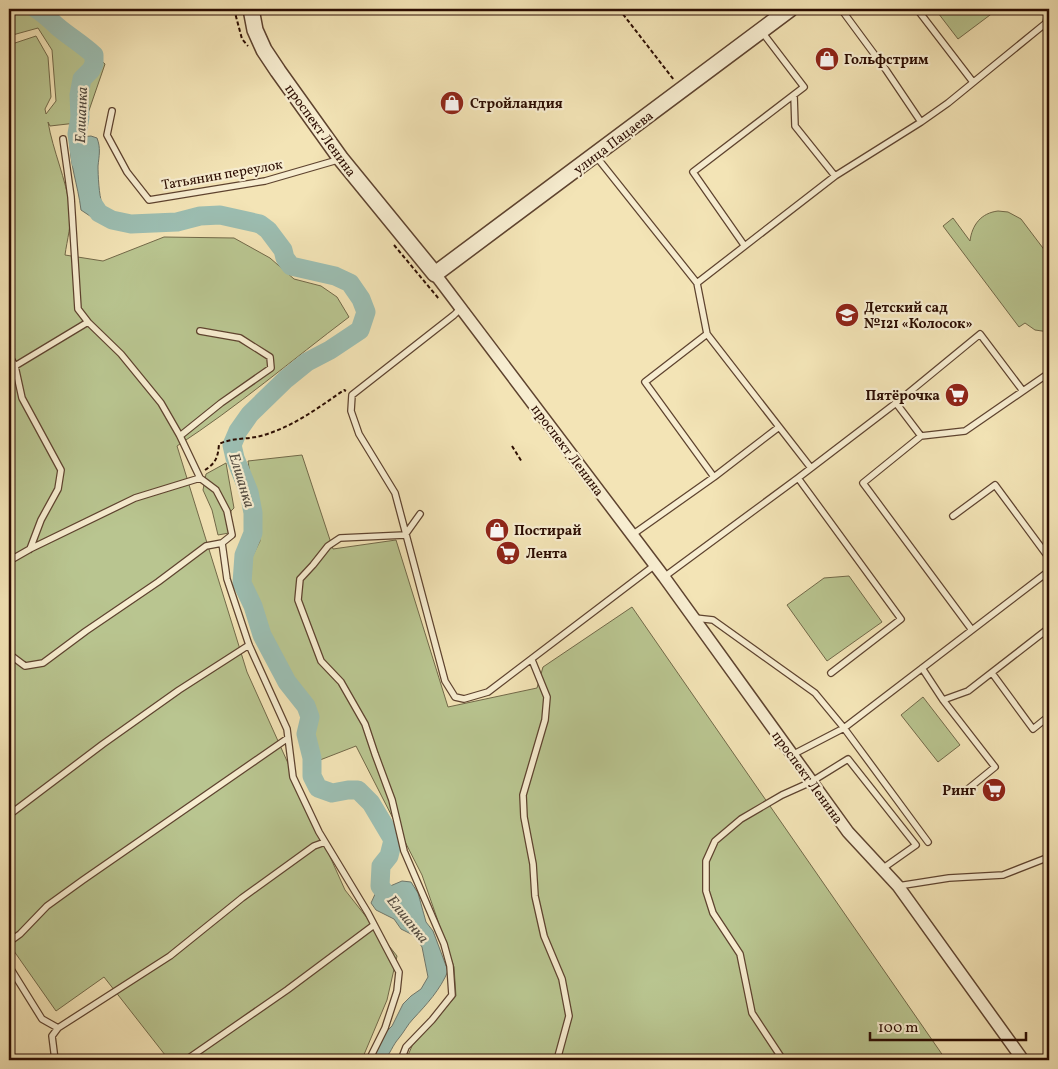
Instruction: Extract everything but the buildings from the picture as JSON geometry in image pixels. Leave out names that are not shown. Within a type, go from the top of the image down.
[{"type":"street","name":"проспект Ленина","points":[[251,9],[255,30],[264,50],[341,159],[435,274],[664,576],[848,832],[898,886],[1023,1060]]},
{"type":"street","name":"улица Пацаева","points":[[435,274],[790,9]]},
{"type":"lane","points":[[841,9],[921,122]]},
{"type":"lane","points":[[917,9],[973,82]]},
{"type":"lane","points":[[697,283],[835,176],[948,103],[1046,23],[1049,9]]},
{"type":"lane","points":[[744,245],[693,172],[794,96],[804,86],[761,31]]},
{"type":"lane","points":[[794,96],[795,126],[835,176]]},
{"type":"lane","name":"Татьянин переулок","points":[[112,111],[107,135],[127,172],[149,200],[265,181],[341,159]]},
{"type":"lane","points":[[9,654],[25,666],[43,663],[206,546],[222,543],[232,535],[227,511],[216,490],[199,476],[180,436],[160,403],[121,354],[88,322],[78,309],[71,197],[63,139]]},
{"type":"lane","points":[[595,155],[697,283],[707,334],[811,468]]},
{"type":"lane","points":[[461,308],[352,396],[351,411],[359,434],[395,493],[445,681],[455,696],[464,698],[488,692],[655,565]]},
{"type":"lane","points":[[15,366],[88,322]]},
{"type":"lane","points":[[180,436],[221,403],[271,368],[270,357],[240,338],[200,331]]},
{"type":"lane","points":[[707,334],[645,382],[714,477]]},
{"type":"lane","points":[[664,576],[798,478],[896,403],[980,334],[1023,391]]},
{"type":"lane","points":[[9,355],[15,366],[22,398],[61,470],[58,489],[41,520],[30,549]]},
{"type":"lane","points":[[972,630],[863,483],[922,436],[965,431],[1049,373]]},
{"type":"lane","points":[[896,403],[922,436]]},
{"type":"lane","points":[[632,535],[780,427]]},
{"type":"lane","points":[[9,561],[134,498],[199,476]]},
{"type":"lane","points":[[798,478],[901,619],[831,673]]},
{"type":"lane","points":[[952,516],[995,485],[1049,558]]},
{"type":"lane","points":[[405,535],[420,514]]},
{"type":"lane","points":[[401,1060],[406,1047],[432,1020],[452,995],[450,966],[444,944],[404,851],[392,800],[365,724],[341,682],[321,661],[298,600],[300,579],[313,566],[328,546],[340,538],[405,535]]},
{"type":"lane","points":[[222,543],[227,578],[249,645],[287,728],[293,777],[325,842],[374,925],[399,972],[397,991],[385,1028],[369,1060]]},
{"type":"lane","points":[[792,755],[844,728],[1049,572]]},
{"type":"lane","points":[[693,617],[713,620],[815,693],[844,728],[928,842]]},
{"type":"lane","points":[[943,700],[968,691],[1049,628]]},
{"type":"lane","points":[[9,815],[103,744],[179,690],[249,645]]},
{"type":"lane","points":[[532,660],[547,697],[545,720],[523,795],[524,817],[533,864],[535,896],[544,936],[562,979],[569,1016],[556,1060]]},
{"type":"lane","points":[[922,668],[943,700],[995,767],[963,793]]},
{"type":"lane","points":[[992,673],[1033,729],[1049,716]]},
{"type":"lane","points":[[9,942],[20,934],[47,906],[288,738]]},
{"type":"lane","points":[[784,1060],[752,1014],[740,954],[714,913],[706,891],[706,861],[716,841],[741,819],[782,795],[811,782],[848,759],[916,845],[882,869]]},
{"type":"lane","points":[[55,1060],[52,1036],[58,1028],[170,956],[242,898],[314,846],[325,842]]},
{"type":"lane","points":[[898,886],[949,878],[1003,875],[1049,857]]},
{"type":"lane","points":[[186,1060],[317,968],[374,925]]},
{"type":"lane","points":[[9,966],[42,1018],[58,1028]]},
{"type":"path","points":[[619,9],[682,90]]},
{"type":"path","points":[[199,476],[218,457],[218,444],[227,440],[255,438],[290,426],[344,390],[352,396]]},
{"type":"path","points":[[512,446],[522,462]]},
{"type":"green space","points":[[9,9],[60,9],[52,17],[105,64],[85,122],[50,126],[48,122],[66,186],[70,208],[70,226],[65,255],[103,261],[164,237],[234,238],[270,258],[294,279],[321,286],[337,297],[349,317],[243,399],[177,446],[247,672],[345,890],[397,956],[387,1000],[363,1057],[364,1060],[169,1060],[104,977],[56,1011],[9,944],[9,45],[36,36],[48,57],[51,97],[45,109],[46,114],[56,101],[52,50],[38,28],[9,36]]},
{"type":"green space","points":[[935,9],[998,9],[958,39]]},
{"type":"green space","points":[[998,211],[1008,212],[1021,219],[1049,256],[1049,332],[1035,330],[1025,323],[1019,327],[943,226],[953,218],[970,241],[978,221],[987,214]]},
{"type":"green space","points":[[302,455],[333,549],[396,540],[448,707],[537,688],[543,667],[632,607],[946,1060],[406,1060],[412,1046],[456,996],[454,967],[422,875],[356,746],[320,760],[245,571],[260,541],[248,461]]},
{"type":"green space","points":[[226,463],[234,508],[231,511],[229,533],[218,535],[212,510],[203,490],[206,474]]},
{"type":"green space","points":[[849,576],[882,622],[827,661],[787,605],[824,578]]},
{"type":"green space","points":[[923,697],[960,745],[938,762],[901,715]]},
{"type":"water","points":[[91,136],[97,138],[99,145],[99,191],[108,218],[99,222],[81,210],[70,147],[70,138]]},
{"type":"water","points":[[402,881],[411,882],[418,893],[426,922],[433,931],[448,971],[437,991],[409,1023],[384,1060],[373,1060],[384,1034],[392,1026],[403,1004],[421,989],[428,977],[422,947],[415,936],[401,929],[394,919],[376,910],[371,903],[376,892]]},
{"type":"waterway","name":"Елшанка","points":[[36,9],[94,55],[94,64],[82,79],[79,95],[80,117],[77,134],[81,162]]},
{"type":"waterway","name":"Елшанка","points":[[91,201],[99,213],[112,220],[131,224],[177,222],[200,216],[220,215],[260,224],[268,230],[283,250],[285,258],[291,266],[335,276],[350,283],[361,299],[366,312],[360,330],[330,350],[307,362],[286,379],[250,414],[238,431],[232,445],[235,458],[249,492],[253,513],[253,533],[244,555],[242,583],[253,606],[262,635],[287,682],[306,706],[310,717],[306,734],[312,758],[312,776],[318,788],[332,793],[358,790],[371,803],[393,840],[389,856],[381,866],[380,886],[397,909]]},
{"type":"place","name":"Гольфстрим","points":[[827,59]]},
{"type":"place","name":"Стройландия","points":[[452,103]]},
{"type":"place","name":"Детский сад №121 «Колосок»","points":[[847,315]]},
{"type":"place","name":"Пятёрочка","points":[[957,395]]},
{"type":"place","name":"Постирай","points":[[497,530]]},
{"type":"place","name":"Лента","points":[[508,553]]},
{"type":"place","name":"Ринг","points":[[994,790]]}]
